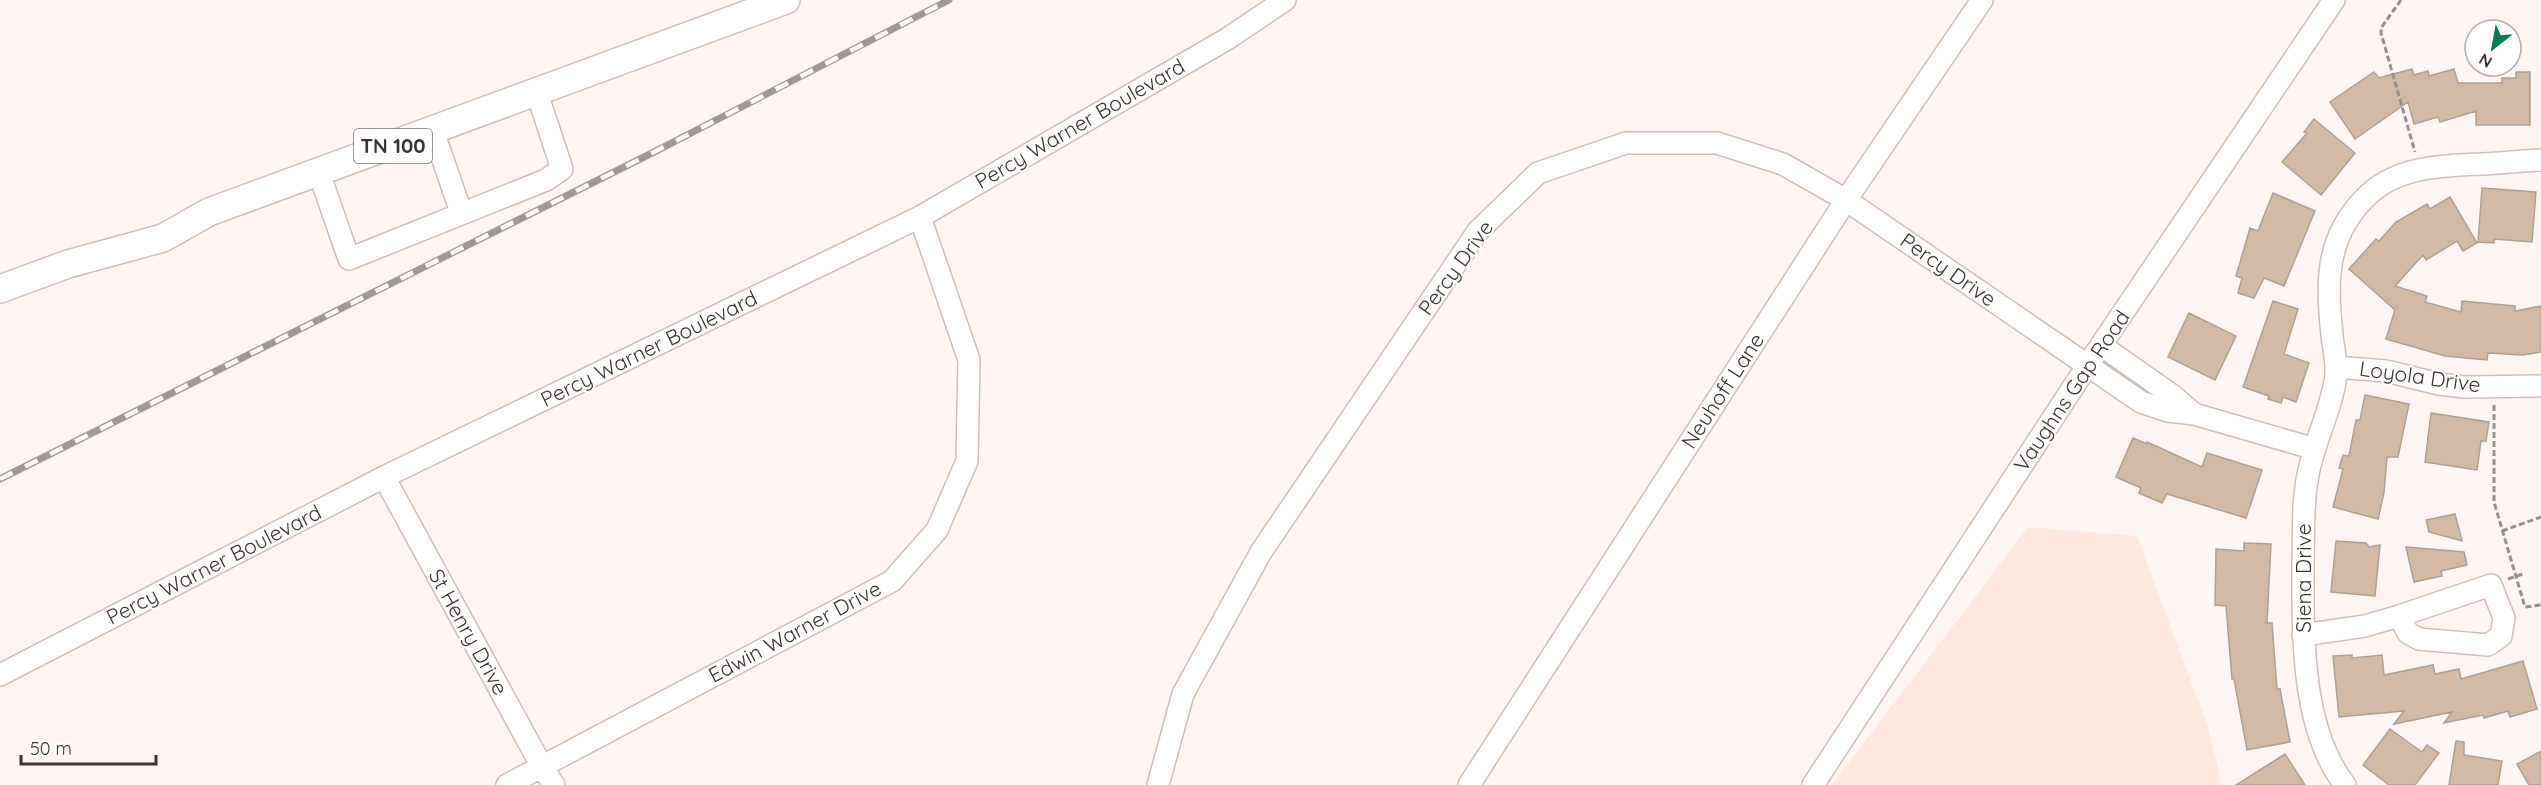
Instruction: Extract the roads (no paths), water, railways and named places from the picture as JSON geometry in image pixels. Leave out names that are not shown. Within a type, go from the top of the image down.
[{"type":"main road","name":"TN 100","points":[[0,290],[68,264],[163,237],[209,212],[786,0]]},
{"type":"street","name":"Percy Warner Boulevard","points":[[0,675],[384,477],[920,217],[1227,39],[1285,0]]},
{"type":"street","name":"Neuhoff Lane","points":[[1469,785],[1846,200],[1982,0]]},
{"type":"street","name":"Vaughns Gap Road","points":[[1813,785],[2087,366],[2334,0]]},
{"type":"street","points":[[319,173],[349,259],[461,212],[546,180],[562,169],[537,93]]},
{"type":"street","points":[[433,131],[461,212]]},
{"type":"street","name":"Percy Drive","points":[[1158,785],[1182,694],[1262,552],[1478,231],[1538,173],[1626,143],[1718,143],[1783,164],[1846,200],[2141,402],[2168,411],[2194,414],[2315,449]]},
{"type":"street","name":"Siena Drive","points":[[2345,785],[2334,771],[2320,738],[2313,711],[2303,635],[2305,494],[2315,449],[2332,396],[2336,367],[2328,286],[2330,259],[2339,234],[2356,208],[2374,189],[2392,179],[2420,168],[2541,160]]},
{"type":"street","name":"Edwin Warner Drive","points":[[507,785],[541,765],[892,582],[936,530],[968,461],[969,360],[920,217]]},
{"type":"street","points":[[2102,346],[2172,395],[2194,414]]},
{"type":"street","name":"Loyola Drive","points":[[2336,367],[2386,371],[2452,386],[2541,386]]},
{"type":"street","name":"St Henry Drive","points":[[384,477],[554,785]]},
{"type":"street","points":[[2303,635],[2366,626],[2491,585],[2504,618],[2499,639],[2491,645],[2481,646],[2413,637],[2399,616]]},
{"type":"railway","points":[[0,479],[658,150],[949,0]]}]
